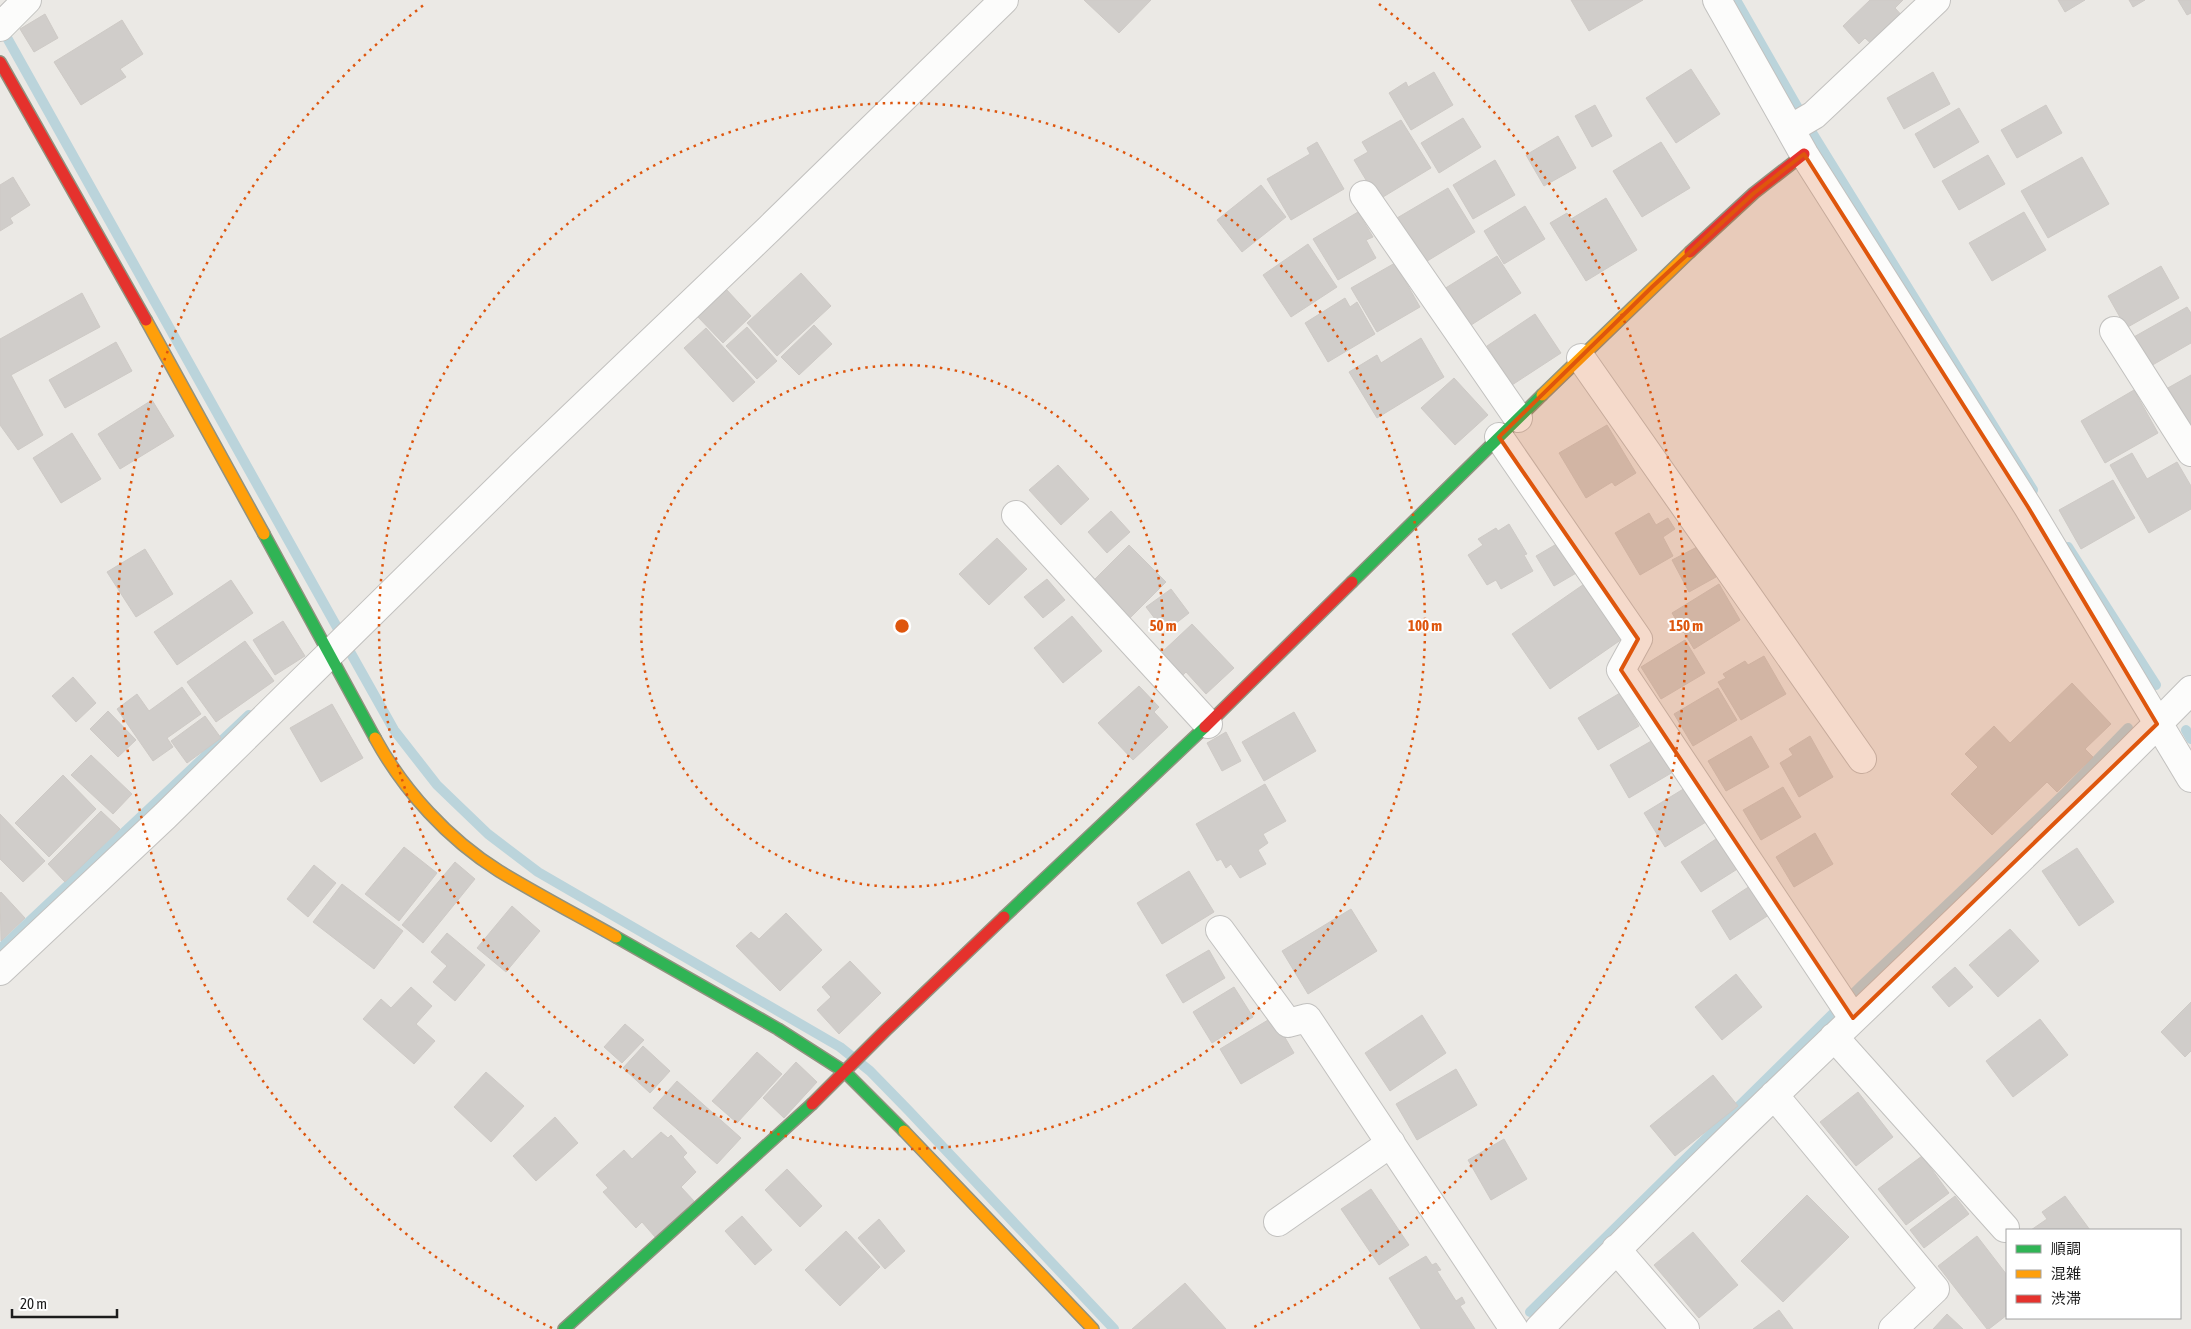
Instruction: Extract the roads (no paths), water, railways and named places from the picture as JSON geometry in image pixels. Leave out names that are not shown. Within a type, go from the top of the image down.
[{"type":"street","points":[[0,971],[165,816],[328,654],[1004,0]]},
{"type":"street","points":[[1717,0],[1801,123],[1804,154],[2028,507],[2191,778]]},
{"type":"street","points":[[1801,123],[1936,0]]},
{"type":"street","points":[[0,62],[187,393],[380,747],[414,796],[452,835],[498,870],[848,1068],[1093,1329]]},
{"type":"street","points":[[564,1329],[662,1242],[848,1068],[1208,724],[1666,273],[1754,194],[1804,154]]},
{"type":"street","points":[[1364,195],[1638,639],[1621,670],[1846,1009]]},
{"type":"street","points":[[2114,331],[2191,452]]},
{"type":"street","points":[[1581,358],[1862,759]]},
{"type":"street","points":[[1016,515],[1208,724]]},
{"type":"street","points":[[1539,1329],[1616,1249],[1834,1037],[1846,1009],[1940,939],[2191,690]]},
{"type":"street","points":[[1220,930],[1288,1023],[1307,1018],[1514,1329]]},
{"type":"street","points":[[1834,1037],[2005,1228]]},
{"type":"street","points":[[1774,1095],[1935,1289],[1892,1329]]},
{"type":"street","points":[[1278,1222],[1392,1143]]},
{"type":"street","points":[[1616,1249],[1685,1329]]},
{"type":"waterway","points":[[1736,0],[1814,136],[2033,490]]},
{"type":"waterway","points":[[1,27],[338,629]]},
{"type":"waterway","points":[[2068,547],[2156,685]]},
{"type":"waterway","points":[[349,650],[394,730],[437,785],[488,834],[538,872],[840,1047],[870,1071],[909,1111],[1114,1329]]},
{"type":"waterway","points":[[0,949],[249,715]]},
{"type":"waterway","points":[[1530,1312],[1862,985],[2064,794],[2128,728]]},
{"type":"waterway","points":[[2186,730],[2191,739]]}]
